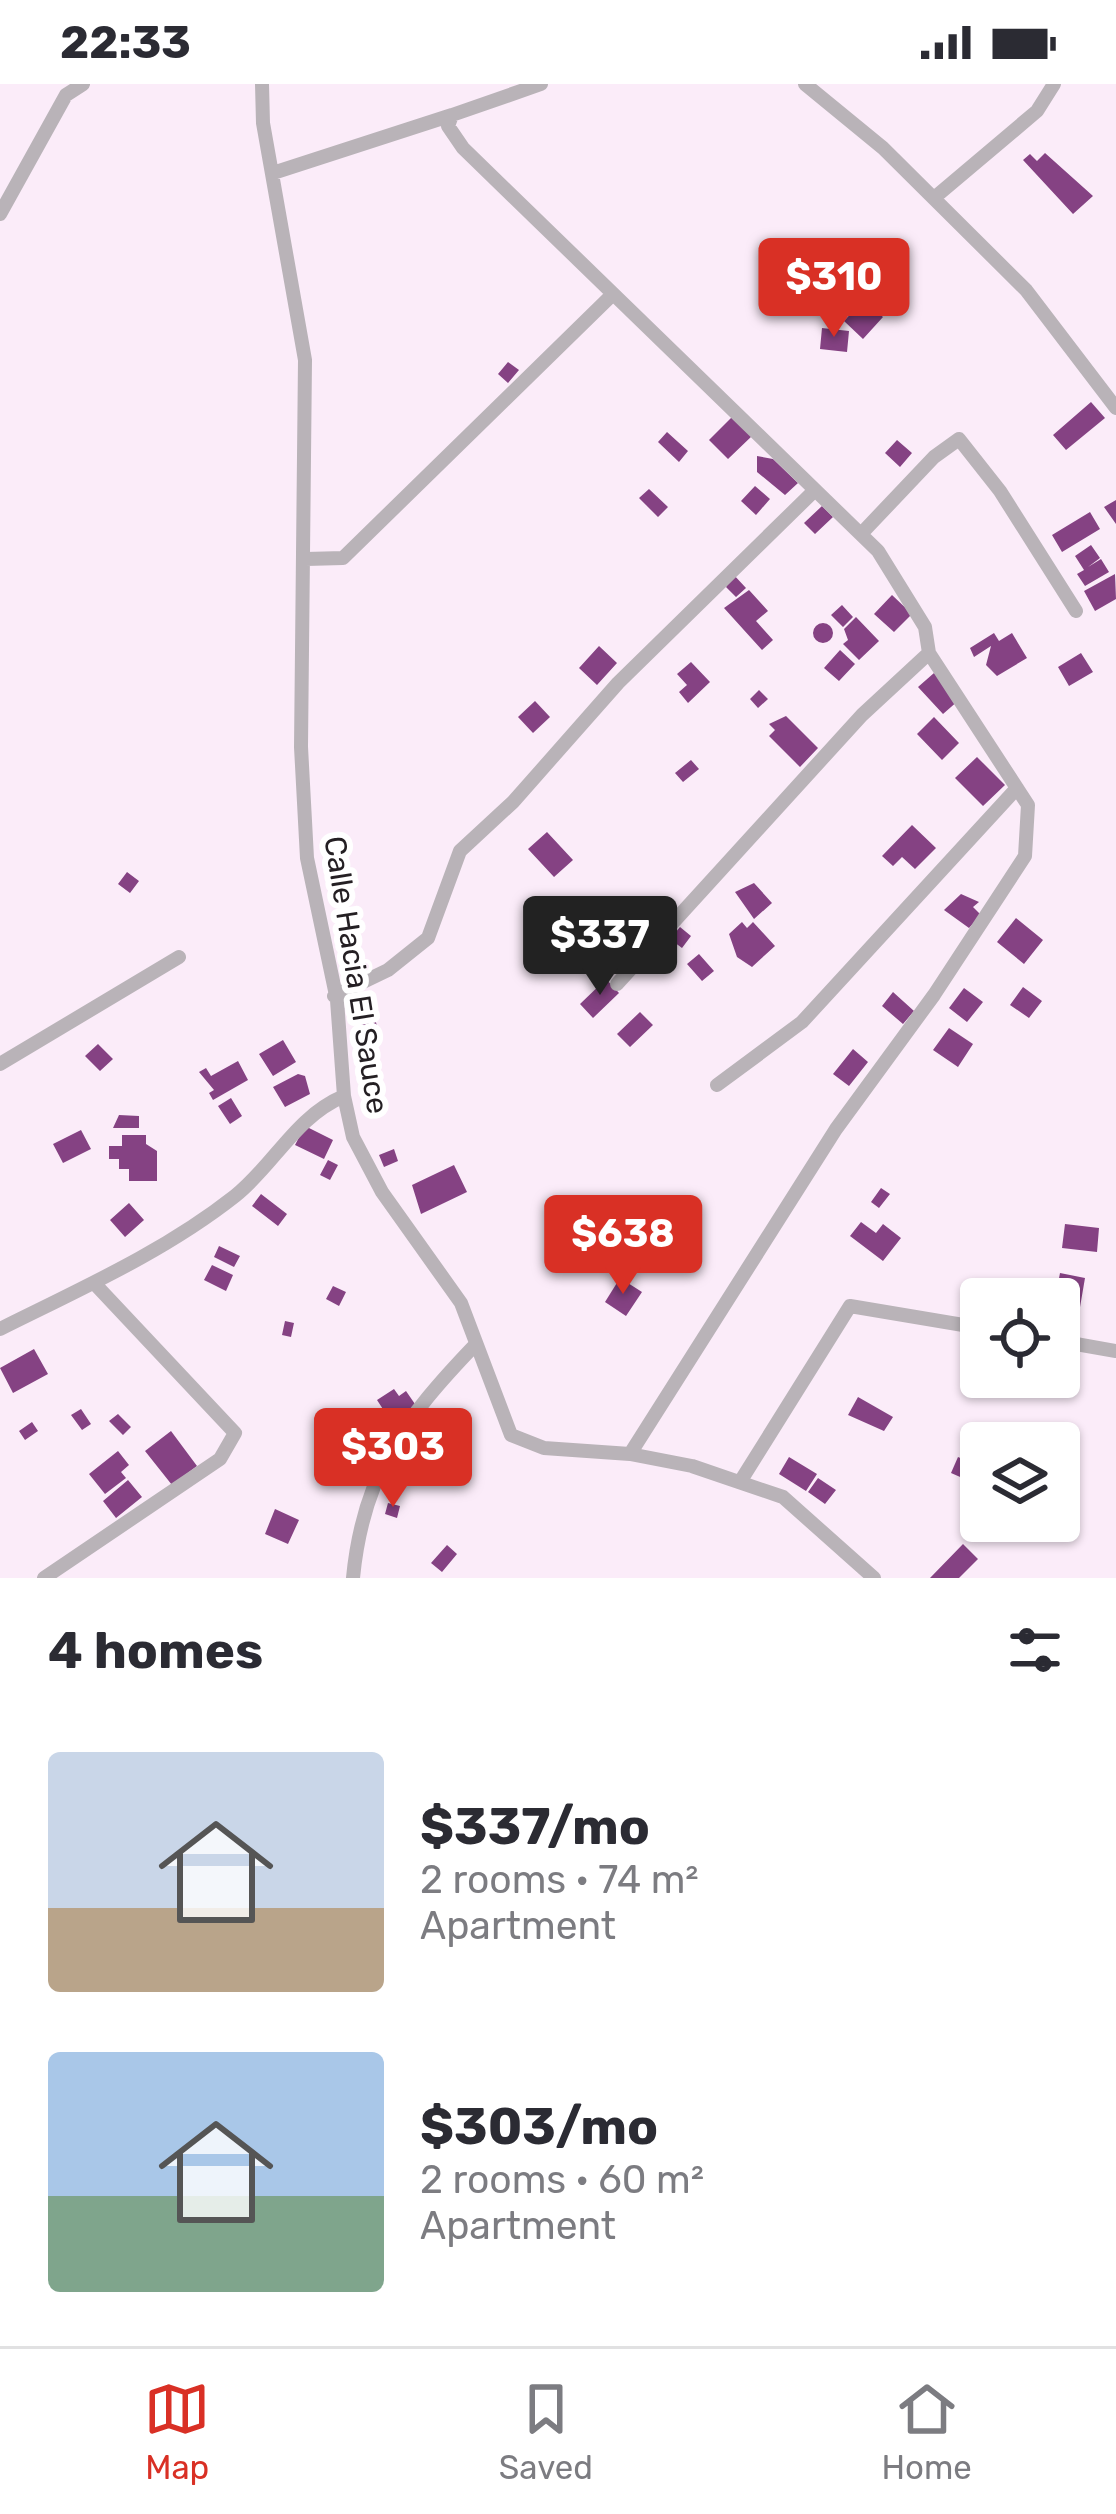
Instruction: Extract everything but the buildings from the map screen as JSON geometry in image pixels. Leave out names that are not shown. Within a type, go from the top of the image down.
[{"type":"street","points":[[0,214],[66,95],[83,84]]},
{"type":"street","name":"Calle Hacia El Sauce","points":[[262,84],[259,95],[304,360],[301,747],[307,858],[334,996],[353,1137],[382,1192],[461,1303],[511,1435],[544,1448],[630,1454],[783,1497],[874,1578]]},
{"type":"street","points":[[273,173],[542,84]]},
{"type":"street","points":[[805,84],[884,148],[1025,290],[1116,408]]},
{"type":"street","points":[[934,198],[1037,111],[1054,84]]},
{"type":"street","points":[[452,115],[448,126],[463,148],[878,551],[925,627],[929,653],[1028,805],[1025,856],[934,995],[836,1129],[630,1454]]},
{"type":"street","points":[[306,559],[343,558],[613,294]]},
{"type":"street","points":[[861,534],[934,457],[959,440],[1000,491],[1076,611]]},
{"type":"street","points":[[334,996],[388,970],[428,938],[460,851],[513,802],[618,683],[815,490]]},
{"type":"street","points":[[616,984],[862,715],[929,653]]},
{"type":"street","points":[[718,1085],[802,1022],[1017,788]]},
{"type":"street","points":[[0,1064],[179,957]]},
{"type":"street","points":[[0,1329],[94,1283],[238,1194],[288,1136],[325,1105],[344,1096]]},
{"type":"street","points":[[44,1578],[220,1459],[235,1433],[94,1283]]},
{"type":"street","points":[[740,1482],[850,1306],[960,1324]]},
{"type":"street","points":[[353,1578],[386,1451],[424,1398],[475,1345]]},
{"type":"street","points":[[1080,1345],[1116,1351]]}]
